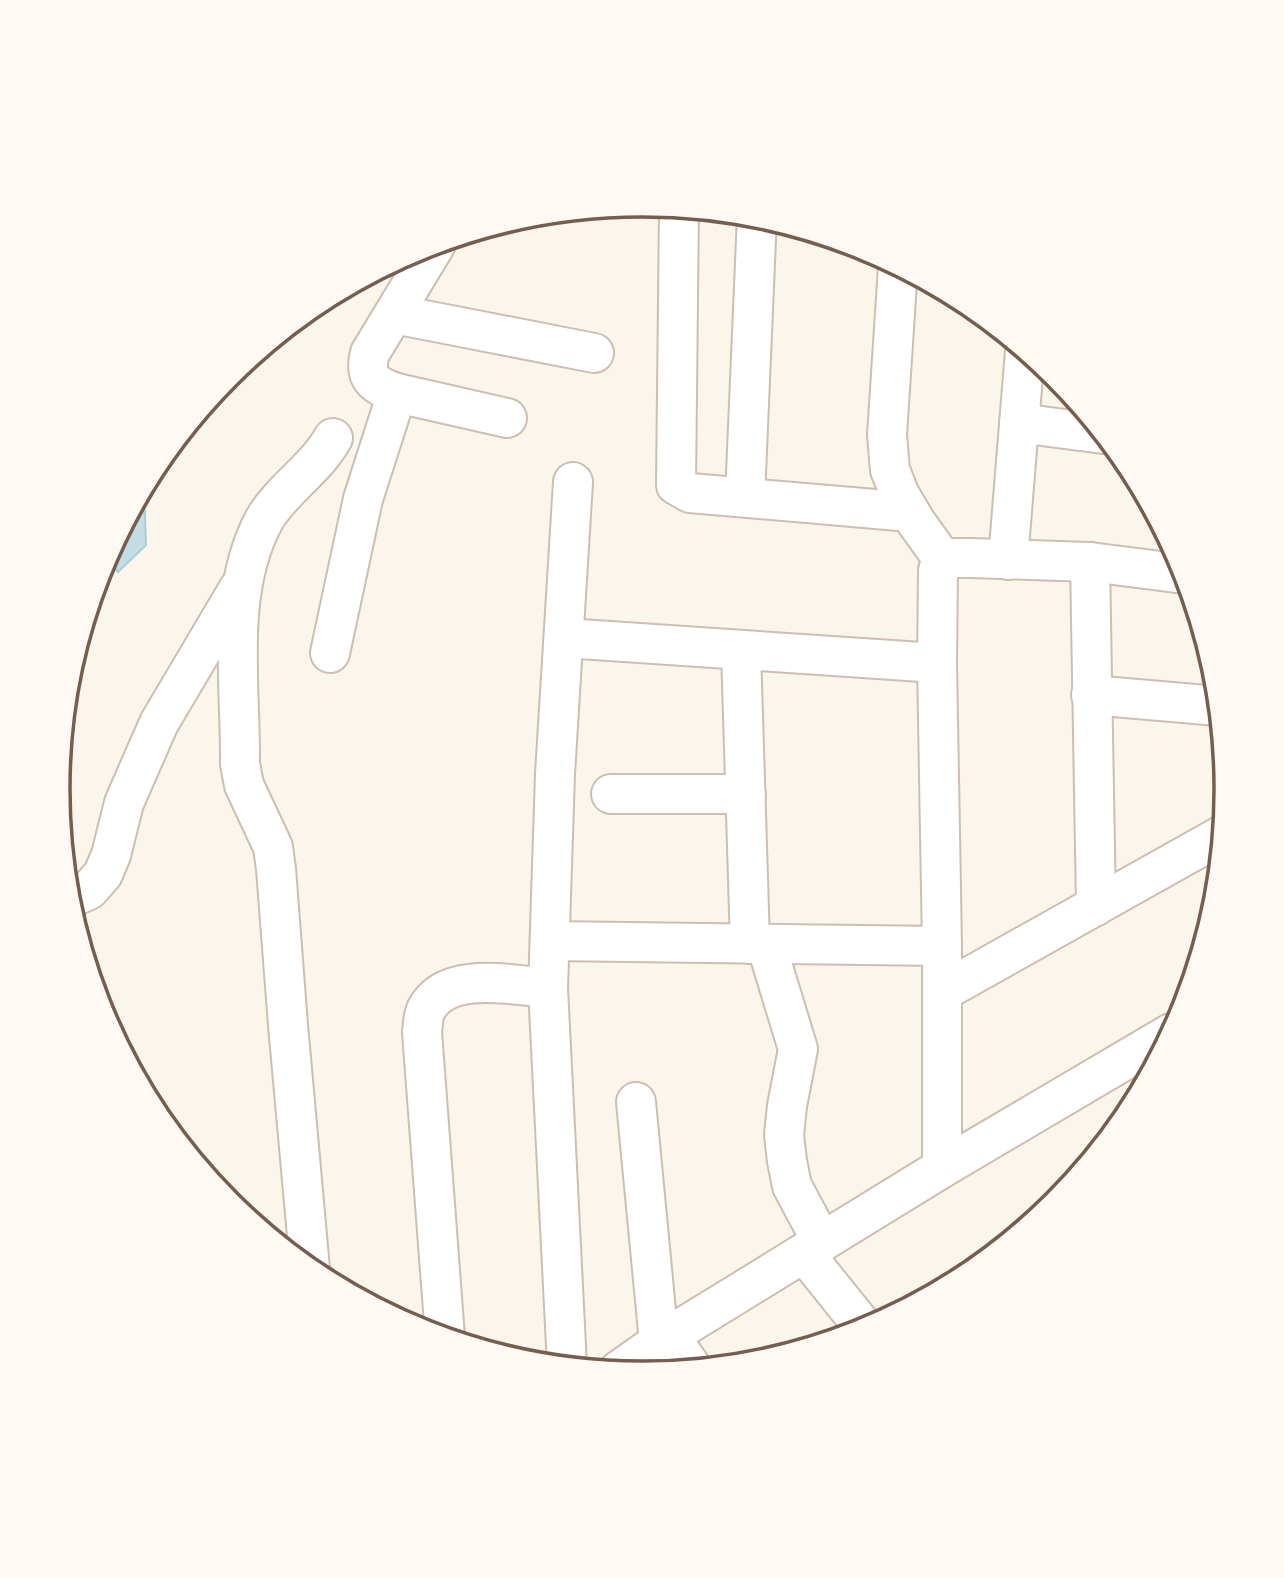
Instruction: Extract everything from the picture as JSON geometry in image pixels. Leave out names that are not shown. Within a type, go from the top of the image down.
[{"type":"street","points":[[679,218],[676,485],[690,493],[911,512]]},
{"type":"street","points":[[745,497],[756,229]]},
{"type":"street","points":[[427,260],[370,353],[367,363],[370,377],[380,387],[397,393],[507,418]]},
{"type":"street","points":[[897,277],[887,435],[890,470],[911,512],[944,561]]},
{"type":"street","points":[[394,314],[594,353]]},
{"type":"street","points":[[1008,560],[1024,364]]},
{"type":"street","points":[[330,653],[363,499],[397,393]]},
{"type":"street","points":[[1019,423],[1089,432]]},
{"type":"street","points":[[80,894],[89,890],[103,874],[111,855],[124,803],[159,723],[242,584],[265,520],[284,495],[311,468],[332,438]]},
{"type":"street","points":[[566,1356],[548,988],[555,774],[573,482]]},
{"type":"street","points":[[942,1168],[938,570],[944,561],[955,558],[1090,562],[1171,572]]},
{"type":"street","points":[[1090,562],[1096,906]]},
{"type":"street","points":[[242,584],[239,630],[240,764],[244,785],[273,847],[309,1254]]},
{"type":"street","points":[[565,639],[937,663]]},
{"type":"street","points":[[741,650],[746,794],[757,944],[798,1049],[784,1135],[787,1161],[792,1186],[813,1247],[858,1318]]},
{"type":"street","points":[[1091,695],[1208,705]]},
{"type":"street","points":[[611,794],[746,794]]},
{"type":"street","points":[[942,992],[1211,841]]},
{"type":"street","points":[[550,942],[942,946]]},
{"type":"street","points":[[445,1326],[422,1031],[425,1011],[436,997],[451,987],[475,982],[548,988]]},
{"type":"street","points":[[633,1361],[942,1168],[1155,1043]]},
{"type":"street","points":[[636,1102],[664,1339],[684,1359]]},
{"type":"water","points":[[145,507],[146,545],[118,572],[115,568]]}]
